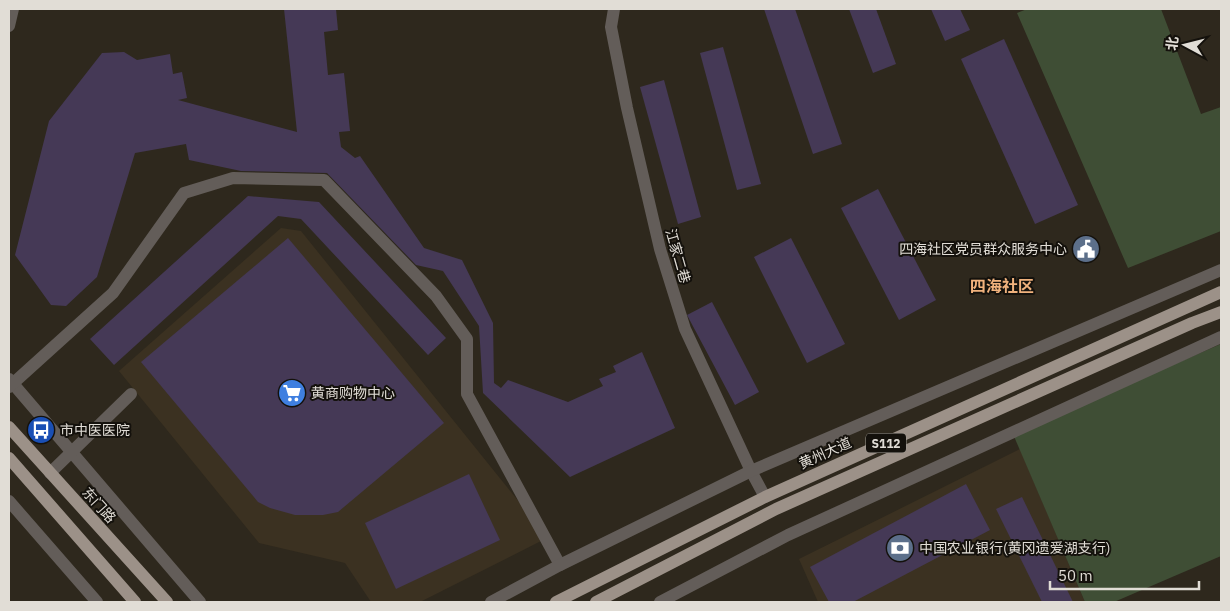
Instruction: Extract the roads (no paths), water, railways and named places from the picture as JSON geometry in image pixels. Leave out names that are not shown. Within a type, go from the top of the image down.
[{"type":"main road","points":[[1198,303],[1221,287]]},
{"type":"main road","name":"黄州大道","points":[[556,602],[765,497],[1221,292]]},
{"type":"main road","name":"S112","points":[[596,602],[776,509],[1221,312]]},
{"type":"main road","points":[[1200,320],[1221,318]]},
{"type":"main road","name":"东门路","points":[[9,427],[167,602]]},
{"type":"main road","points":[[9,458],[135,602]]},
{"type":"street","points":[[9,26],[13,9]]},
{"type":"street","name":"江家二巷","points":[[614,9],[611,27],[627,108],[660,249],[685,329],[765,497]]},
{"type":"street","points":[[200,602],[10,383],[113,293],[184,193],[233,178],[324,180],[436,296],[468,339],[467,394],[560,566]]},
{"type":"street","points":[[491,602],[751,471],[1221,270]]},
{"type":"street","points":[[660,602],[788,535],[1221,337]]},
{"type":"street","points":[[50,473],[131,394]]},
{"type":"street","points":[[9,501],[97,602]]},
{"type":"place","name":"四海社区党员群众服务中心","points":[[1086,249]]},
{"type":"place","name":"黄商购物中心","points":[[292,393]]},
{"type":"place","name":"市中医医院","points":[[41,430]]},
{"type":"place","name":"中国农业银行(黄冈遗爱湖支行)","points":[[900,548]]},
{"type":"district","name":"四海社区","points":[[1002,286]]}]
